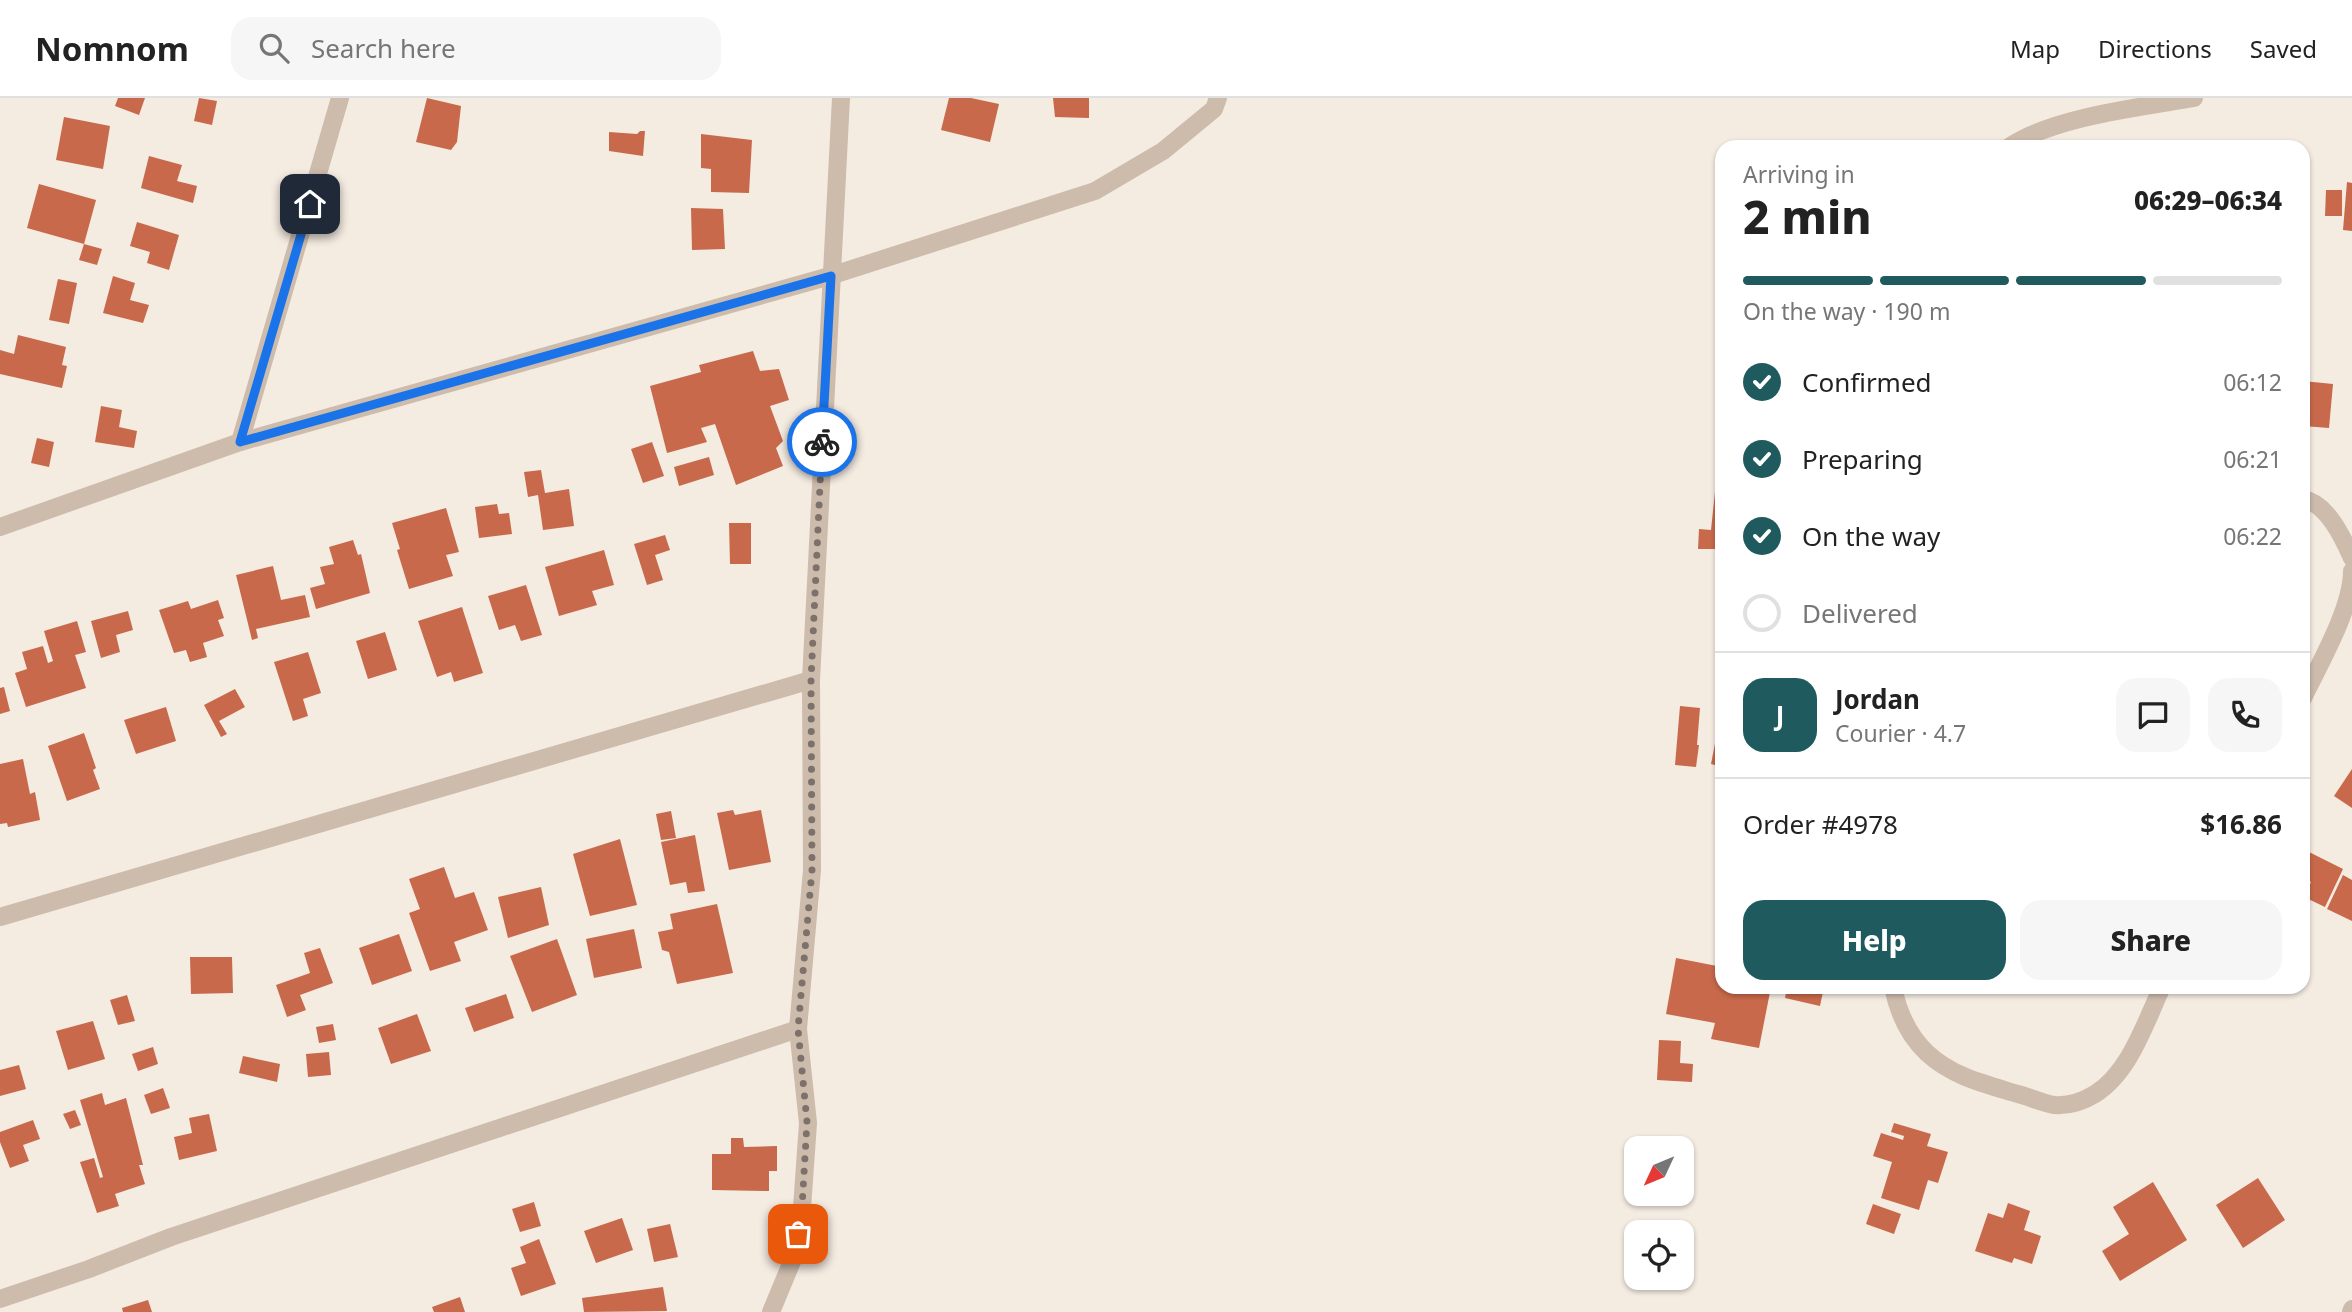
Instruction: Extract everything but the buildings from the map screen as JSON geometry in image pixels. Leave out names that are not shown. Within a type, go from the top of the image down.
[{"type":"street","points":[[240,442],[340,98]]},
{"type":"street","points":[[771,1312],[793,1259],[802,1208],[807,1122],[798,1029],[812,870],[811,680],[841,98]]},
{"type":"street","points":[[0,527],[240,442],[831,276],[1095,191],[1163,151],[1214,110],[1218,98]]},
{"type":"street","points":[[2021,140],[2083,118],[2194,98]]},
{"type":"street","points":[[2310,500],[2339,529],[2352,558]]},
{"type":"street","points":[[2310,683],[2352,587],[2352,571]]},
{"type":"street","points":[[0,916],[811,680]]},
{"type":"street","points":[[1895,994],[1898,1009],[1910,1032],[1924,1051],[1943,1067],[1964,1078],[2053,1105],[2077,1104],[2096,1094],[2118,1075],[2158,994]]},
{"type":"street","points":[[0,1299],[89,1269],[171,1237],[798,1029]]},
{"type":"way so far","points":[[798,1234],[807,1122],[798,1029],[812,870],[811,680],[822,442]]},
{"type":"route","points":[[310,204],[240,442],[831,276],[822,442]]}]
